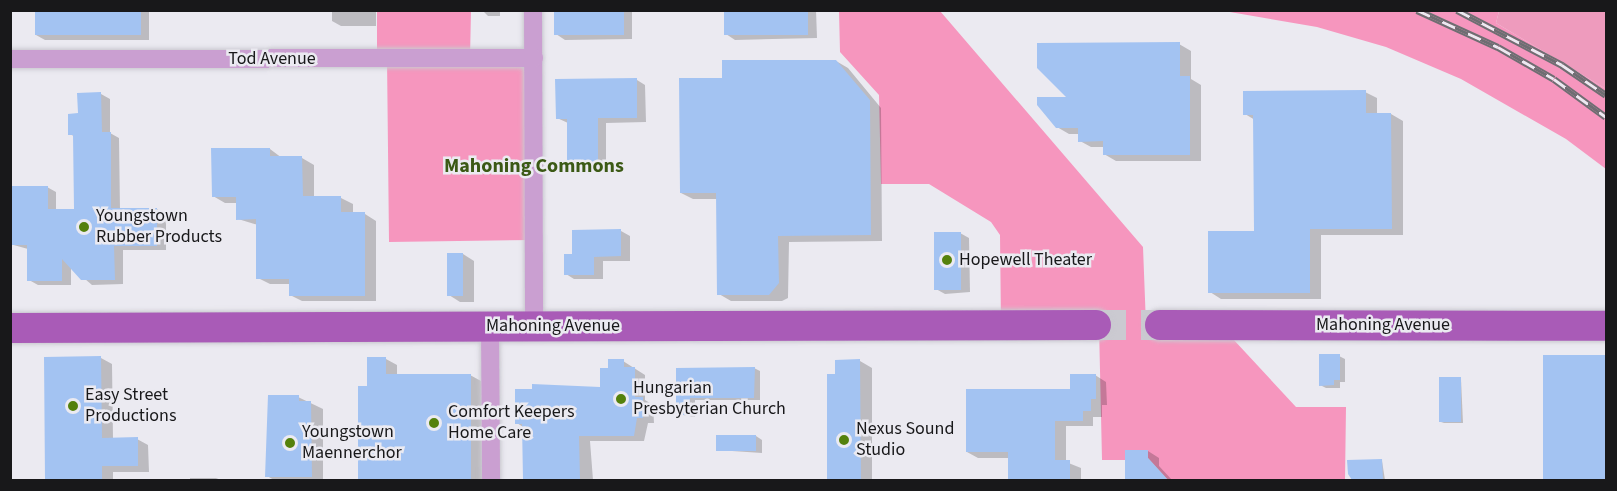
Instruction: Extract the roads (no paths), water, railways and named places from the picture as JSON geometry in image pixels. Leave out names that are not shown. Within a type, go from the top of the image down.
[{"type":"main road","name":"Mahoning Avenue","points":[[10,328],[1096,325]]},
{"type":"main road","name":"Mahoning Avenue","points":[[1160,325],[1606,326]]},
{"type":"street","points":[[533,10],[534,327]]},
{"type":"street","name":"Tod Avenue","points":[[10,59],[534,58]]},
{"type":"street","points":[[490,327],[491,480]]},
{"type":"tunnel","points":[[1096,325],[1160,325]]},
{"type":"railway","points":[[1417,10],[1498,47],[1554,79],[1606,117]]},
{"type":"railway","points":[[1457,10],[1562,65],[1606,95]]},
{"type":"place","name":"Youngstown Rubber Products","points":[[84,227]]},
{"type":"place","name":"Hopewell Theater","points":[[947,260]]},
{"type":"place","name":"Hungarian Presbyterian Church","points":[[621,399]]},
{"type":"place","name":"Easy Street Productions","points":[[73,406]]},
{"type":"place","name":"Comfort Keepers Home Care","points":[[434,423]]},
{"type":"place","name":"Nexus Sound Studio","points":[[844,440]]},
{"type":"place","name":"Youngstown Maennerchor","points":[[290,443]]},
{"type":"district","name":"Mahoning Commons","points":[[534,166]]}]
